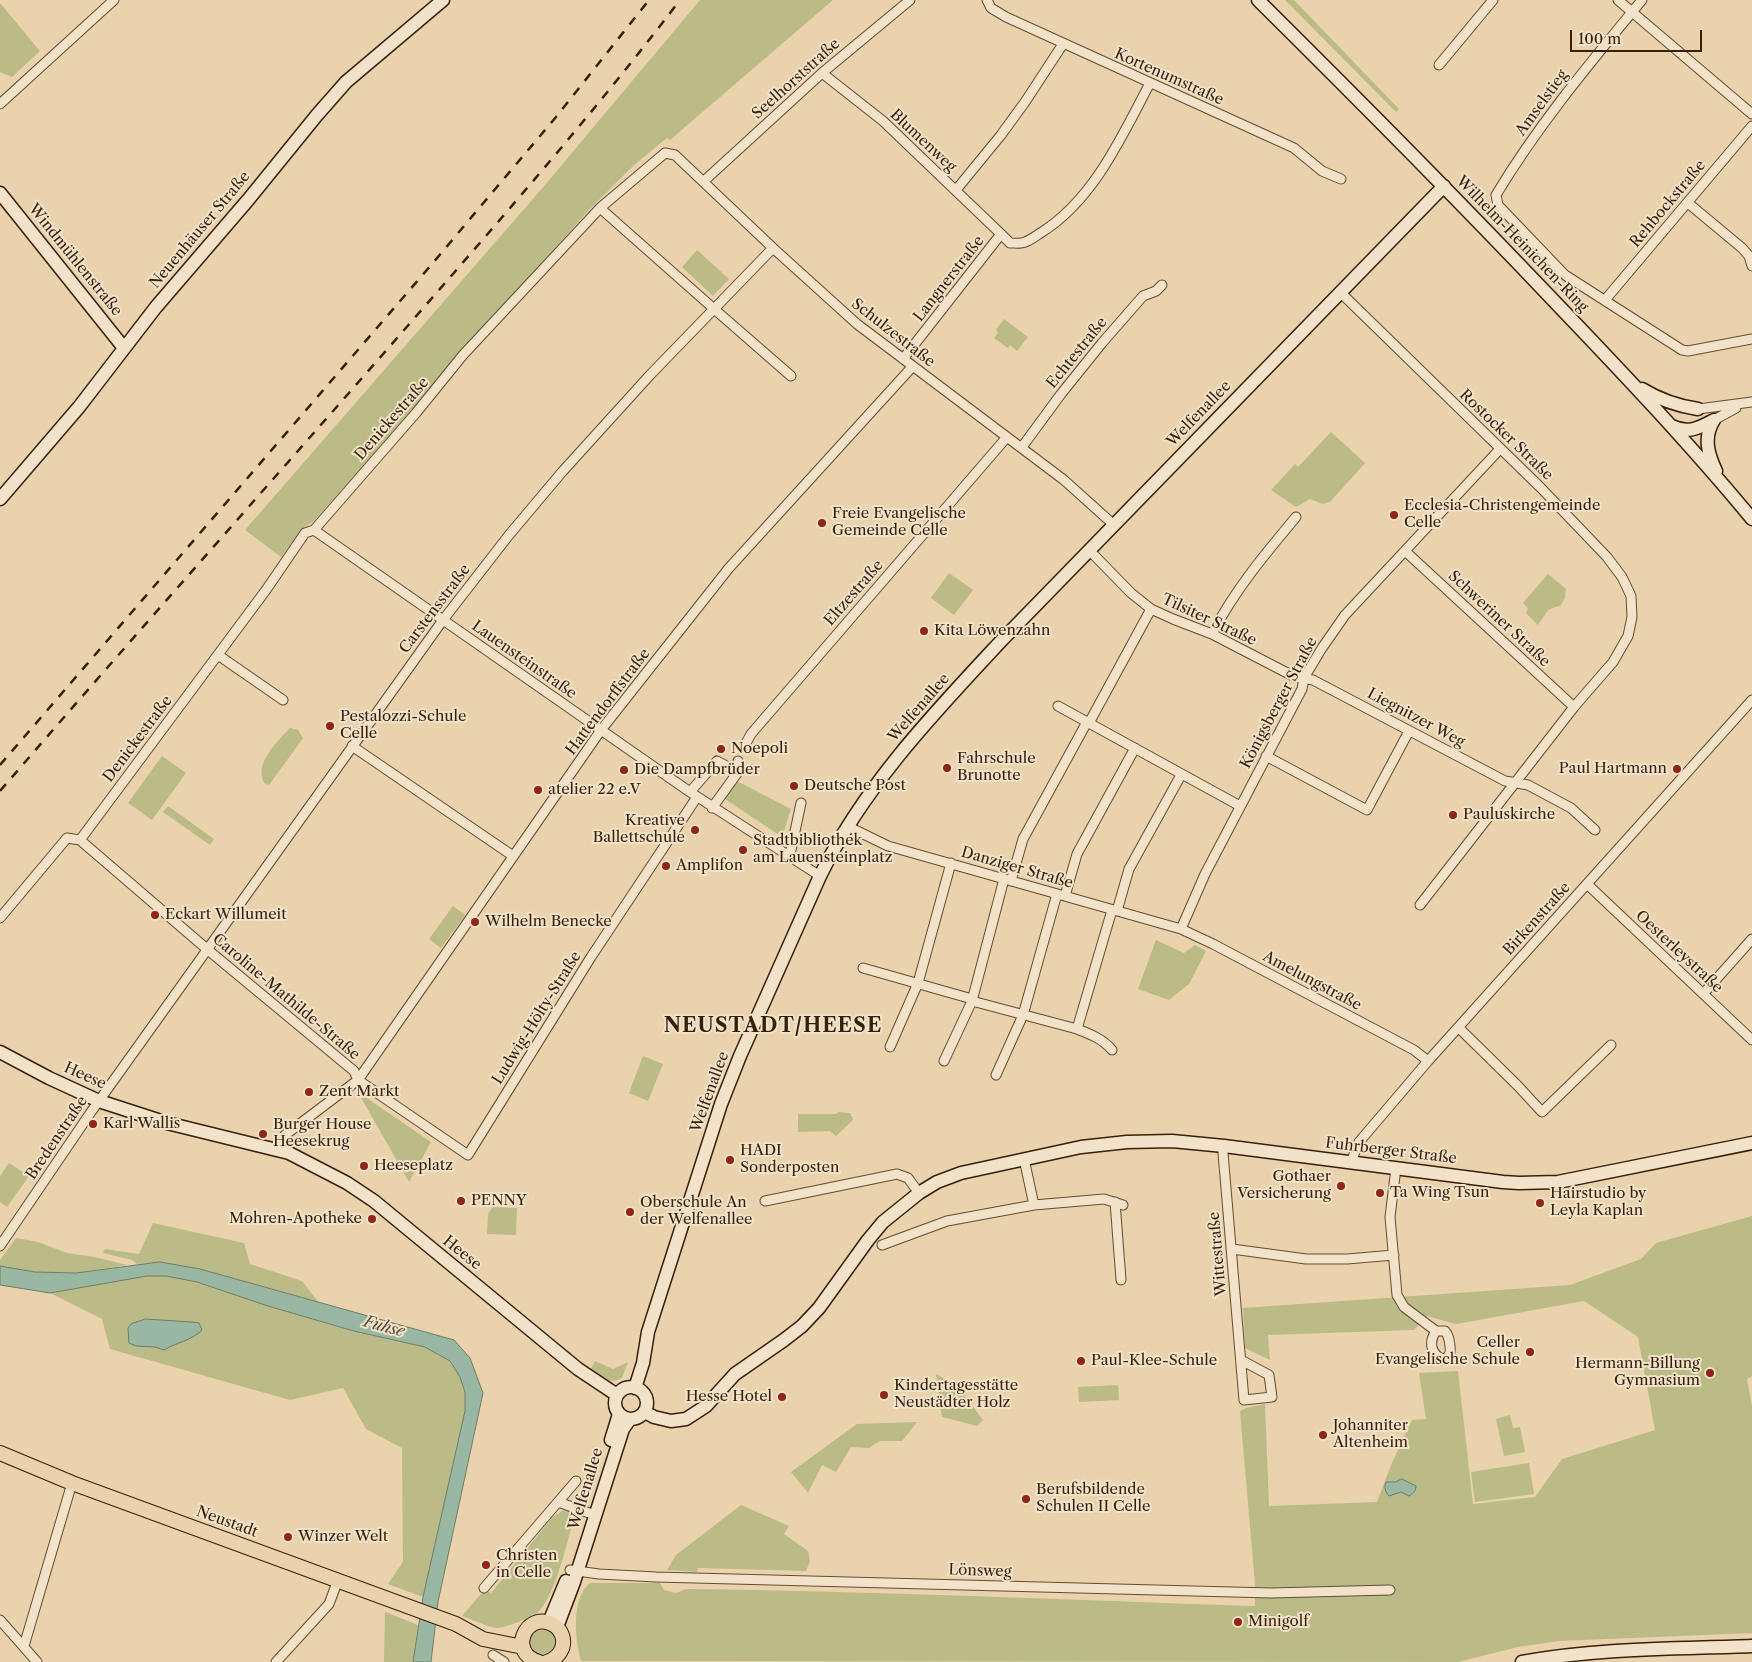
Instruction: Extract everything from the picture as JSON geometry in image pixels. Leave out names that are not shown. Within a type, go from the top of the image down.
[{"type":"main road","name":"Neustadt","points":[[0,1453],[72,1483],[465,1628]]},
{"type":"main road","points":[[465,1628],[503,1637],[525,1632],[535,1623],[553,1625],[560,1631],[563,1642],[562,1657],[557,1657],[547,1662]]},
{"type":"main road","points":[[465,1628],[484,1638],[523,1648]]},
{"type":"main road","points":[[525,1632],[522,1642],[523,1648],[528,1656],[539,1662]]},
{"type":"street","points":[[0,104],[114,0]]},
{"type":"street","name":"Neuenhäuser Straße","points":[[0,499],[79,407],[156,307],[346,82],[443,0]]},
{"type":"street","name":"Seelhorststraße","points":[[704,181],[822,73],[910,0]]},
{"type":"street","name":"Kortenumstraße","points":[[987,0],[991,8],[999,13],[1063,44],[1294,148],[1322,171],[1341,179]]},
{"type":"street","name":"Wilhelm-Heinichen-Ring","points":[[1258,0],[1444,186],[1670,424],[1683,434],[1752,520]]},
{"type":"street","points":[[1439,65],[1493,0]]},
{"type":"street","points":[[1618,0],[1752,114]]},
{"type":"street","name":"Amselstieg","points":[[1605,300],[1565,275],[1498,205],[1496,195],[1538,131],[1581,72],[1642,0]]},
{"type":"street","points":[[956,190],[1001,135],[1063,44]]},
{"type":"street","name":"Blumenweg","points":[[822,73],[883,121],[1001,234]]},
{"type":"street","name":"Langnerstraße","points":[[904,359],[1001,234],[1010,242],[1024,243],[1049,228],[1065,214],[1093,182],[1126,130],[1150,83]]},
{"type":"street","name":"Rehbockstraße","points":[[1605,300],[1752,126]]},
{"type":"street","name":"Schulzestraße","points":[[665,153],[675,155],[772,248],[857,324],[1022,447],[1064,480],[1114,525]]},
{"type":"street","name":"Denickestraße","points":[[80,840],[310,531],[416,413],[463,356],[600,208],[665,153]]},
{"type":"street","name":"Welfenallee","points":[[635,1388],[643,1363],[648,1332],[721,1104],[744,1047],[820,876],[847,826],[876,784],[941,705],[1444,186]]},
{"type":"street","name":"Windmühlenstraße","points":[[0,193],[124,348]]},
{"type":"street","points":[[1688,203],[1742,248],[1749,256],[1752,266]]},
{"type":"street","points":[[600,208],[791,376]]},
{"type":"street","name":"Carstensstraße","points":[[208,950],[443,620],[509,535],[562,472],[650,375],[772,248]]},
{"type":"street","name":"Echtestraße","points":[[1022,447],[1102,343],[1143,296],[1156,291],[1162,285]]},
{"type":"street","name":"Rostocker Straße","points":[[1340,292],[1542,488],[1607,557],[1622,576],[1630,596],[1632,617],[1628,636],[1613,662],[1574,707],[1420,905]]},
{"type":"street","points":[[1605,300],[1682,350],[1688,351],[1752,339]]},
{"type":"street","name":"Hattendorffstraße","points":[[358,1080],[601,730],[729,568],[913,366]]},
{"type":"street","points":[[1629,380],[1665,401],[1684,407],[1698,409],[1750,403]]},
{"type":"street","points":[[1683,434],[1714,420],[1729,410],[1750,403]]},
{"type":"street","points":[[1683,434],[1689,416],[1698,409]]},
{"type":"street","points":[[1714,420],[1708,428],[1707,445],[1720,480]]},
{"type":"street","name":"Eltzestraße","points":[[744,747],[751,734],[1007,437]]},
{"type":"street","name":"Königsberger Straße","points":[[1181,929],[1205,874],[1302,689],[1304,678],[1322,648],[1345,615],[1500,449]]},
{"type":"street","points":[[1212,634],[1225,608],[1258,563],[1296,517]]},
{"type":"street","name":"Lauensteinstraße","points":[[310,531],[443,620],[712,808],[820,876]]},
{"type":"street","name":"Tilsiter Straße","points":[[1090,551],[1131,593],[1151,609],[1173,620],[1212,634],[1295,677],[1304,678]]},
{"type":"street","name":"Schweriner Straße","points":[[1405,551],[1574,707]]},
{"type":"street","points":[[944,1061],[972,1000],[1007,880],[1023,839],[1151,609]]},
{"type":"street","points":[[218,656],[282,700]]},
{"type":"street","name":"Liegnitzer Weg","points":[[1304,678],[1313,680],[1505,781],[1515,782]]},
{"type":"street","name":"Birkenstraße","points":[[1351,1162],[1359,1142],[1428,1061],[1752,700]]},
{"type":"street","points":[[1058,706],[1240,806]]},
{"type":"street","points":[[1266,756],[1367,810],[1409,731]]},
{"type":"street","points":[[352,746],[513,856]]},
{"type":"street","points":[[996,1075],[1023,1015],[1061,895],[1077,854],[1135,748]]},
{"type":"street","name":"Ludwig-Hölty-Straße","points":[[358,1080],[468,1155],[693,795],[717,761],[738,772]]},
{"type":"street","points":[[712,808],[738,772],[738,761]]},
{"type":"street","points":[[1077,1029],[1130,869],[1181,775]]},
{"type":"street","points":[[1515,782],[1528,785],[1571,808],[1595,830]]},
{"type":"street","points":[[787,856],[791,850],[801,803]]},
{"type":"street","name":"Danziger Straße","points":[[847,826],[888,846],[1181,929]]},
{"type":"street","points":[[0,918],[67,838],[80,840]]},
{"type":"street","name":"Caroline-Mathilde-Straße","points":[[80,840],[208,950],[354,1071],[358,1080]]},
{"type":"street","points":[[890,1047],[918,983],[951,863]]},
{"type":"street","name":"Oesterleystraße","points":[[1587,884],[1752,1040]]},
{"type":"street","name":"Amelungstraße","points":[[1181,929],[1241,958],[1401,1043],[1428,1061]]},
{"type":"street","points":[[1704,993],[1752,939]]},
{"type":"street","name":"Bredenstraße","points":[[0,1246],[99,1101],[208,950]]},
{"type":"street","points":[[863,968],[1077,1029],[1092,1035],[1107,1044],[1112,1050]]},
{"type":"street","points":[[1459,1028],[1542,1112],[1611,1045]]},
{"type":"street","name":"Heese","points":[[0,1052],[49,1078],[99,1101],[167,1123],[289,1153],[347,1183],[374,1201],[578,1369],[617,1395]]},
{"type":"street","points":[[278,1150],[285,1135],[358,1080]]},
{"type":"street","name":"Fuhrberger Straße","points":[[645,1412],[654,1417],[671,1421],[686,1419],[706,1406],[735,1374],[802,1326],[819,1308],[883,1222],[919,1193],[937,1182],[961,1173],[1067,1149],[1127,1142],[1172,1141],[1511,1183],[1558,1182],[1752,1143]]},
{"type":"street","name":"Wittestraße","points":[[1224,1146],[1222,1153],[1244,1400],[1272,1398],[1269,1375],[1241,1360]]},
{"type":"street","points":[[1024,1159],[1034,1205]]},
{"type":"street","points":[[1396,1168],[1390,1218],[1397,1295],[1404,1307],[1436,1331]]},
{"type":"street","points":[[765,1201],[897,1174],[908,1178],[919,1193]]},
{"type":"street","points":[[882,1245],[947,1221],[1034,1205],[1104,1199],[1119,1204],[1121,1280]]},
{"type":"street","points":[[1232,1249],[1306,1259],[1347,1259],[1394,1255]]},
{"type":"street","points":[[617,1395],[624,1389],[635,1388],[642,1391],[645,1396],[647,1406],[645,1412],[639,1417],[624,1417]]},
{"type":"street","name":"Welfenallee","points":[[553,1625],[574,1570],[624,1417],[615,1406],[617,1395]]},
{"type":"street","points":[[484,1588],[576,1481]]},
{"type":"street","points":[[24,1646],[72,1483]]},
{"type":"street","points":[[558,1502],[592,1514]]},
{"type":"street","name":"Lönsweg","points":[[574,1570],[599,1574],[656,1577],[1271,1593],[1390,1590]]},
{"type":"street","points":[[276,1662],[329,1604],[338,1580]]},
{"type":"street","points":[[0,1620],[37,1662]]},
{"type":"street","points":[[1522,1662],[1561,1655],[1604,1651],[1752,1646]]},
{"type":"street","points":[[494,1655],[504,1662]]},
{"type":"green space","points":[[700,0],[833,0],[670,140],[667,138],[634,165],[587,212],[314,521],[303,528],[281,557],[245,530],[545,185]]},
{"type":"green space","points":[[1285,0],[1294,0],[1399,109],[1396,112]]},
{"type":"green space","points":[[0,3],[40,51],[12,77],[0,72]]},
{"type":"green space","points":[[697,250],[729,279],[713,296],[682,267]]},
{"type":"green space","points":[[1004,319],[1028,337],[1017,351],[1010,345],[1008,348],[994,338],[998,333],[996,330]]},
{"type":"green space","points":[[1331,432],[1365,463],[1330,502],[1323,504],[1310,499],[1296,507],[1271,490],[1295,464],[1298,467]]},
{"type":"green space","points":[[949,573],[973,590],[954,615],[931,598]]},
{"type":"green space","points":[[1548,574],[1566,589],[1565,598],[1561,605],[1548,610],[1538,625],[1526,613],[1528,608],[1523,603]]},
{"type":"green space","points":[[290,728],[298,730],[303,738],[269,785],[264,783],[262,768],[264,760],[273,746]]},
{"type":"green space","points":[[162,756],[186,773],[152,820],[128,803]]},
{"type":"green space","points":[[735,780],[791,809],[782,837],[725,799]]},
{"type":"green space","points":[[168,806],[214,839],[210,845],[163,812]]},
{"type":"green space","points":[[453,906],[465,915],[441,948],[429,939]]},
{"type":"green space","points":[[1156,940],[1184,953],[1195,945],[1206,951],[1189,984],[1169,1000],[1138,989]]},
{"type":"green space","points":[[643,1056],[663,1064],[648,1101],[629,1093]]},
{"type":"green space","points":[[359,1094],[431,1142],[409,1182]]},
{"type":"green space","points":[[838,1112],[850,1113],[853,1120],[836,1136],[830,1131],[798,1132],[798,1114],[836,1114]]},
{"type":"green space","points":[[9,1163],[29,1176],[7,1207],[0,1202],[0,1176]]},
{"type":"green space","points":[[493,1207],[517,1208],[516,1235],[487,1234],[488,1214]]},
{"type":"green space","points":[[1752,1216],[1752,1376],[1747,1379],[1752,1406],[1752,1633],[1559,1641],[1518,1647],[1458,1662],[581,1661],[576,1631],[577,1608],[584,1590],[590,1583],[660,1583],[664,1590],[676,1593],[686,1589],[757,1590],[1255,1606],[1255,1584],[1240,1411],[1246,1408],[1265,1404],[1269,1506],[1377,1502],[1391,1465],[1412,1420],[1426,1419],[1419,1373],[1458,1371],[1473,1504],[1535,1497],[1562,1459],[1655,1430],[1638,1337],[1584,1301],[1456,1324],[1427,1316],[1414,1330],[1268,1335],[1270,1360],[1245,1348],[1243,1308],[1570,1285],[1641,1259],[1656,1243]]},
{"type":"green space","points":[[153,1223],[244,1243],[250,1264],[302,1281],[318,1302],[200,1269],[160,1262],[137,1264],[132,1260],[103,1253],[105,1249],[139,1254]]},
{"type":"green space","points":[[16,1238],[38,1242],[67,1253],[95,1257],[127,1265],[76,1273],[35,1272],[0,1266],[0,1260]]},
{"type":"green space","points":[[147,1276],[166,1276],[197,1282],[268,1306],[354,1331],[425,1347],[450,1361],[460,1377],[465,1392],[465,1411],[423,1597],[388,1584],[403,1562],[402,1448],[366,1429],[343,1388],[290,1400],[110,1349],[102,1319],[50,1293]]},
{"type":"green space","points":[[595,1361],[613,1369],[628,1362],[622,1378],[613,1381],[605,1379],[591,1369]]},
{"type":"green space","points":[[936,1374],[957,1389],[973,1406],[983,1420],[977,1426],[942,1417]]},
{"type":"green space","points":[[1118,1385],[1119,1400],[1079,1402],[1078,1387]]},
{"type":"green space","points":[[1510,1415],[1513,1428],[1520,1427],[1525,1452],[1504,1456],[1496,1419]]},
{"type":"green space","points":[[917,1422],[902,1441],[880,1441],[869,1448],[851,1447],[836,1472],[822,1465],[808,1493],[791,1472],[857,1424]]},
{"type":"green space","points":[[1529,1463],[1534,1494],[1475,1502],[1471,1472]]},
{"type":"green space","points":[[741,1505],[789,1526],[784,1534],[808,1551],[810,1561],[806,1571],[698,1568],[697,1572],[667,1570],[676,1555]]},
{"type":"green space","points":[[569,1510],[575,1514],[561,1565],[551,1592],[539,1611],[520,1621],[498,1628],[462,1616],[485,1589],[491,1593],[552,1518],[562,1511]]},
{"type":"green space","points":[[385,1612],[418,1625],[413,1662],[384,1662]]},
{"type":"green space","points":[[543,1630],[552,1634],[556,1643],[552,1652],[543,1656],[534,1652],[530,1643],[534,1634]]},
{"type":"water","name":"Fuhse","points":[[160,1262],[200,1269],[454,1340],[470,1358],[483,1393],[438,1602],[431,1662],[413,1662],[423,1597],[465,1411],[465,1392],[460,1377],[450,1361],[425,1347],[354,1331],[268,1306],[197,1282],[166,1276],[147,1276],[50,1293],[0,1285],[0,1266],[35,1272],[76,1273]]},
{"type":"water","points":[[146,1319],[199,1323],[202,1330],[193,1337],[164,1350],[155,1347],[136,1346],[129,1343],[128,1328],[131,1324]]},
{"type":"water","points":[[1402,1479],[1416,1486],[1414,1492],[1409,1496],[1401,1492],[1389,1496],[1385,1489],[1386,1482],[1395,1482]]},
{"type":"railway","points":[[0,765],[432,264],[556,117],[649,0]]},
{"type":"railway","points":[[0,791],[498,222],[609,90],[680,0]]},
{"type":"place","name":"Ecclesia-Christengemeinde Celle","points":[[1394,515]]},
{"type":"place","name":"Freie Evangelische Gemeinde Celle","points":[[822,523]]},
{"type":"place","name":"Kita Löwenzahn","points":[[924,631]]},
{"type":"place","name":"Pestalozzi-Schule Celle","points":[[330,726]]},
{"type":"place","name":"Noepoli","points":[[721,749]]},
{"type":"place","name":"Fahrschule Brunotte","points":[[947,768]]},
{"type":"place","name":"Paul Hartmann","points":[[1677,769]]},
{"type":"place","name":"Die Dampfbrüder","points":[[624,770]]},
{"type":"place","name":"Deutsche Post","points":[[794,786]]},
{"type":"place","name":"atelier 22 e.V","points":[[538,790]]},
{"type":"place","name":"Pauluskirche","points":[[1453,815]]},
{"type":"place","name":"Kreative Ballettschule","points":[[695,830]]},
{"type":"place","name":"Stadtbibliothek am Lauensteinplatz","points":[[743,850]]},
{"type":"place","name":"Amplifon","points":[[666,866]]},
{"type":"place","name":"Eckart Willumeit","points":[[155,915]]},
{"type":"place","name":"Wilhelm Benecke","points":[[475,922]]},
{"type":"place","name":"Zent Markt","points":[[309,1092]]},
{"type":"place","name":"Karl Wallis","points":[[93,1124]]},
{"type":"place","name":"Burger House Heesekrug","points":[[263,1134]]},
{"type":"place","name":"HADI Sonderposten","points":[[730,1160]]},
{"type":"place","name":"Heeseplatz","points":[[364,1166]]},
{"type":"place","name":"Gothaer Versicherung","points":[[1341,1186]]},
{"type":"place","name":"Ta Wing Tsun","points":[[1380,1193]]},
{"type":"place","name":"PENNY","points":[[461,1201]]},
{"type":"place","name":"Hairstudio by Leyla Kaplan","points":[[1540,1203]]},
{"type":"place","name":"Oberschule An der Welfenallee","points":[[630,1212]]},
{"type":"place","name":"Mohren-Apotheke","points":[[372,1219]]},
{"type":"place","name":"Celler Evangelische Schule","points":[[1530,1352]]},
{"type":"place","name":"Paul-Klee-Schule","points":[[1081,1361]]},
{"type":"place","name":"Hermann-Billung Gymnasium","points":[[1710,1373]]},
{"type":"place","name":"Kindertagesstätte Neustädter Holz","points":[[884,1395]]},
{"type":"place","name":"Hesse Hotel","points":[[782,1397]]},
{"type":"place","name":"Johanniter Altenheim","points":[[1323,1435]]},
{"type":"place","name":"Berufsbildende Schulen II Celle","points":[[1026,1499]]},
{"type":"place","name":"Winzer Welt","points":[[288,1537]]},
{"type":"place","name":"Christen in Celle","points":[[486,1565]]},
{"type":"place","name":"Minigolf","points":[[1238,1622]]},
{"type":"district","name":"NEUSTADT/HEESE","points":[[773,1026]]}]
